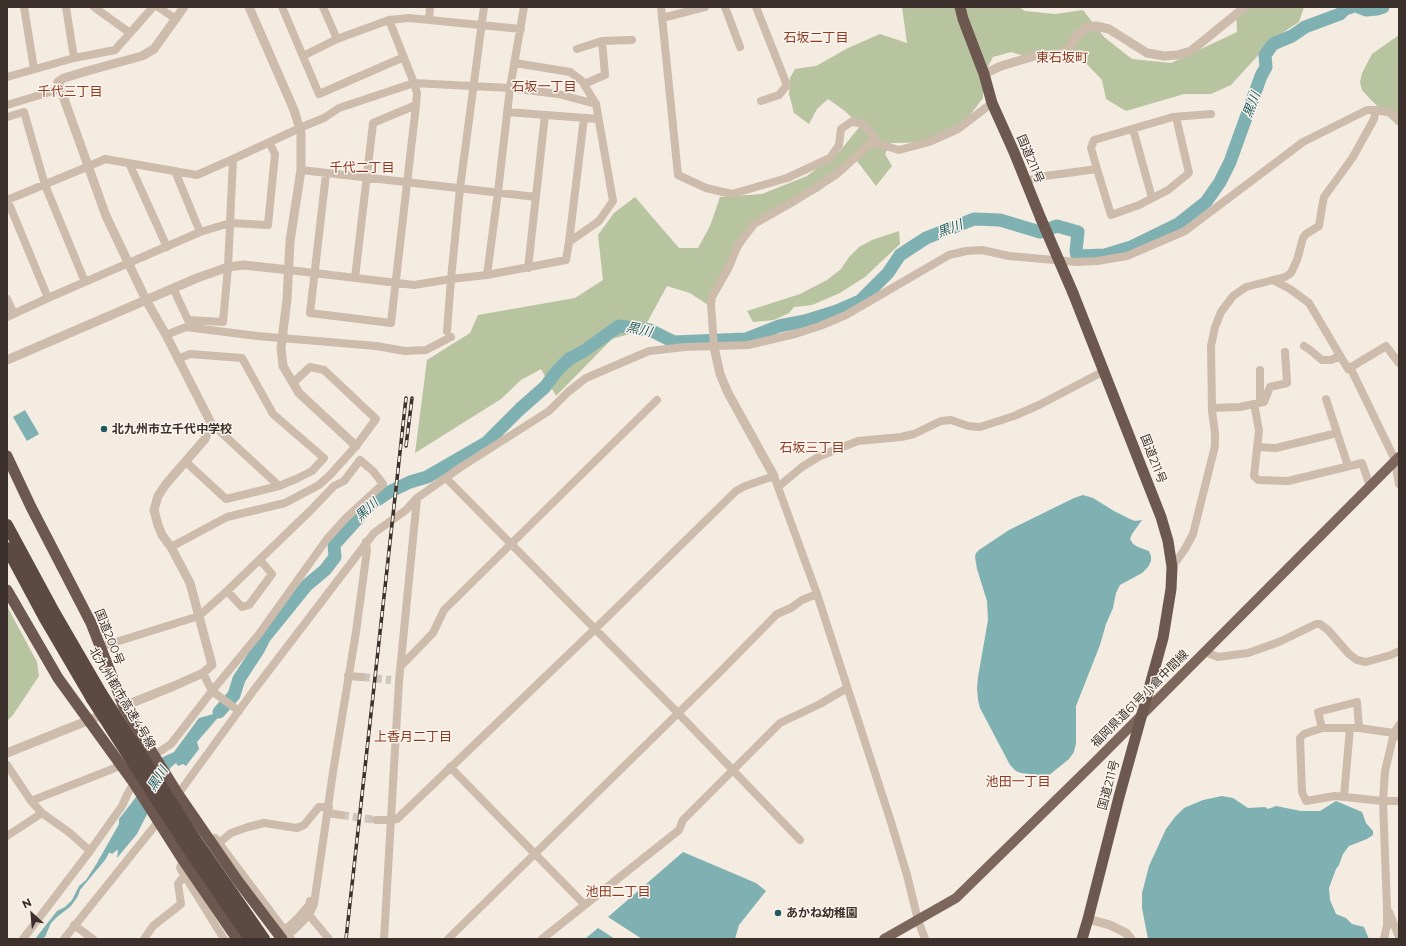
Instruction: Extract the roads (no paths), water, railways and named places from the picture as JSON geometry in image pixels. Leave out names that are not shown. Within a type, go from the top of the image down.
[{"type":"highway","name":"国道211号","points":[[960,7],[963,19],[984,74],[992,103],[1073,293],[1161,517],[1168,541],[1172,567],[1171,588],[1162,638],[1082,939]]},
{"type":"highway","name":"国道200号","points":[[7,456],[31,507],[91,623],[124,707],[177,792],[238,881],[288,935]]},
{"type":"highway","name":"北九州都市高速4号線","points":[[7,525],[97,696],[189,850],[250,939]]},
{"type":"highway","name":"北九州都市高速4号線","points":[[7,548],[44,617],[264,939]]},
{"type":"highway","points":[[7,590],[58,678],[135,786],[237,939]]},
{"type":"main road","name":"福岡県道61号小倉中間線","points":[[884,939],[956,898],[1142,716],[1397,459]]},
{"type":"street","points":[[24,7],[34,69]]},
{"type":"street","points":[[66,7],[74,58]]},
{"type":"street","points":[[94,7],[130,33]]},
{"type":"street","points":[[7,77],[74,58],[115,50],[153,7]]},
{"type":"street","points":[[158,7],[176,19]]},
{"type":"street","points":[[184,7],[154,49],[142,56],[64,78],[58,82],[87,167],[106,216],[146,300],[166,335],[211,423],[279,486]]},
{"type":"street","points":[[249,7],[294,110],[301,133],[301,170],[290,241],[281,348],[283,366],[299,393],[356,446]]},
{"type":"street","points":[[282,7],[319,94],[404,57]]},
{"type":"street","points":[[323,7],[337,39]]},
{"type":"street","points":[[429,20],[430,7]]},
{"type":"street","points":[[166,335],[186,327],[257,336],[376,346],[405,351],[426,350],[449,334],[451,279],[460,188],[472,86],[484,7]]},
{"type":"street","points":[[487,275],[510,88],[524,7]]},
{"type":"street","points":[[660,7],[678,175],[706,188],[732,194],[787,178],[830,158],[839,145],[841,129],[851,122],[861,123],[874,136],[872,142],[837,174],[754,224],[738,245],[729,268],[712,297],[711,304],[714,345],[720,374],[728,393],[774,476],[818,594],[891,822],[907,875],[918,920],[925,939]]},
{"type":"street","points":[[662,18],[705,7]]},
{"type":"street","points":[[725,7],[740,47]]},
{"type":"street","points":[[756,7],[787,85],[779,96],[761,101]]},
{"type":"street","points":[[984,74],[1001,66],[1038,55],[1056,56],[1069,48],[1078,35],[1086,28],[1096,26],[1109,29],[1147,53],[1164,56],[1177,55],[1191,51],[1245,7]]},
{"type":"street","points":[[303,56],[337,39],[389,20],[409,18],[520,29]]},
{"type":"street","points":[[326,174],[310,313],[391,323],[417,93],[389,20]]},
{"type":"street","points":[[577,49],[602,41],[632,40]]},
{"type":"street","points":[[584,84],[605,75],[602,41]]},
{"type":"street","points":[[515,64],[570,72],[582,81],[596,104],[613,201],[600,221],[569,242]]},
{"type":"street","points":[[48,298],[7,199],[105,159],[197,175],[324,118],[339,108],[414,83],[510,88],[558,94],[596,104]]},
{"type":"street","points":[[7,105],[60,89]]},
{"type":"street","points":[[872,142],[899,150],[929,142],[958,129],[992,103]]},
{"type":"street","points":[[355,278],[372,123],[416,105]]},
{"type":"street","points":[[64,939],[374,533],[406,510],[417,498],[549,411],[568,392],[586,378],[649,351],[714,345],[748,345],[795,334],[820,326],[846,315],[949,255],[966,251],[982,250],[1009,256],[1077,262],[1097,261],[1127,256],[1185,231],[1303,142],[1367,110],[1392,113],[1399,120]]},
{"type":"street","points":[[1172,567],[1185,549],[1193,534],[1215,446],[1212,408],[1212,346],[1215,327],[1221,312],[1233,296],[1246,287],[1273,280],[1291,273],[1297,260],[1303,238],[1306,234],[1319,226],[1324,197],[1353,157],[1374,119],[1376,110]]},
{"type":"street","points":[[7,117],[24,112],[45,184],[85,282]]},
{"type":"street","points":[[507,112],[598,119]]},
{"type":"street","points":[[1176,117],[1189,173],[1168,190],[1139,205],[1110,215],[1091,148],[1094,140],[1176,117],[1211,114]]},
{"type":"street","points":[[528,268],[545,115]]},
{"type":"street","points":[[7,360],[173,288],[228,267],[244,265],[414,285],[487,275],[566,260],[584,118]]},
{"type":"street","points":[[1133,129],[1152,198]]},
{"type":"street","points":[[7,299],[10,316],[200,232],[230,223],[268,225],[276,154],[269,142]]},
{"type":"street","points":[[173,288],[188,320],[223,322],[228,267],[233,159]]},
{"type":"street","points":[[129,163],[167,247]]},
{"type":"street","points":[[1026,181],[1045,176],[1097,169]]},
{"type":"street","points":[[301,170],[536,197]]},
{"type":"street","points":[[175,171],[200,232]]},
{"type":"street","points":[[1273,280],[1290,289],[1309,303],[1348,369],[1386,346],[1399,363]]},
{"type":"street","points":[[1304,346],[1322,360],[1331,360],[1340,356]]},
{"type":"street","points":[[1212,408],[1240,407],[1264,402],[1270,387],[1287,383],[1284,352]]},
{"type":"street","points":[[178,359],[190,354],[242,358],[274,414],[324,458],[312,470],[296,479],[279,486],[226,499],[186,462]]},
{"type":"street","points":[[171,547],[227,517],[285,503],[319,485],[356,446],[376,419],[324,370],[310,367],[293,383]]},
{"type":"street","points":[[1350,367],[1397,459],[1399,484]]},
{"type":"street","points":[[1260,370],[1257,403],[1258,430],[1254,476],[1258,480],[1288,481],[1362,463],[1370,486]]},
{"type":"street","points":[[778,487],[802,467],[820,456],[858,441],[914,434],[941,421],[951,420],[968,426],[980,427],[1014,416],[1039,405],[1104,371]]},
{"type":"street","points":[[1326,399],[1348,466]]},
{"type":"street","points":[[401,666],[433,633],[444,610],[657,400]]},
{"type":"street","points":[[7,753],[203,674],[212,665],[190,583],[171,547],[162,535],[154,510],[158,496],[166,484],[204,439],[211,423]]},
{"type":"street","points":[[1257,447],[1276,448],[1337,433]]},
{"type":"street","points":[[23,939],[90,851],[122,806],[128,793],[135,786],[155,758],[171,744],[214,692],[259,634],[327,539],[346,518],[383,484],[374,471],[360,460],[344,481],[334,486],[227,592],[199,616],[100,647]]},
{"type":"street","points":[[376,820],[397,819],[736,491],[745,486],[774,476]]},
{"type":"street","points":[[446,478],[800,840]]},
{"type":"street","points":[[384,939],[392,820],[395,680],[401,666],[417,498]]},
{"type":"street","points":[[288,935],[309,915],[314,904],[367,550],[366,542]]},
{"type":"street","points":[[227,592],[242,607],[249,605],[272,574],[260,560]]},
{"type":"street","points":[[448,939],[678,714],[777,614],[792,608],[802,600],[818,594]]},
{"type":"street","points":[[1205,652],[1218,657],[1248,653],[1279,642],[1316,624],[1320,624],[1328,630],[1356,660],[1366,662],[1391,655],[1399,651]]},
{"type":"street","points":[[203,674],[214,692],[238,710]]},
{"type":"street","points":[[348,676],[362,677]]},
{"type":"street","points":[[542,939],[679,830],[683,820],[780,723],[820,704],[847,688]]},
{"type":"street","points":[[1322,728],[1318,712],[1357,702],[1359,728]]},
{"type":"street","points":[[1384,939],[1387,925],[1383,801],[1385,771],[1399,725]]},
{"type":"street","points":[[1397,735],[1359,728],[1322,728],[1304,734],[1300,738],[1302,792],[1306,801],[1335,796],[1383,801],[1399,801]]},
{"type":"street","points":[[1344,796],[1350,728]]},
{"type":"street","points":[[7,765],[31,801],[42,813],[70,833],[90,851]]},
{"type":"street","points":[[31,801],[120,766]]},
{"type":"street","points":[[450,767],[585,905]]},
{"type":"street","points":[[219,843],[232,833],[248,827],[264,824],[297,828],[304,825],[319,807],[341,815]]},
{"type":"street","points":[[7,836],[42,813]]},
{"type":"street","points":[[198,823],[208,828],[288,935]]},
{"type":"street","points":[[183,860],[180,868],[184,876],[224,939]]},
{"type":"street","points":[[288,935],[297,919],[309,905],[314,884],[319,873]]},
{"type":"street","points":[[144,939],[153,926],[181,904],[178,884],[184,876]]},
{"type":"street","points":[[1387,908],[1399,937]]},
{"type":"street","points":[[309,915],[329,939]]},
{"type":"street","points":[[1088,919],[1110,925],[1126,934],[1131,939]]},
{"type":"street","points":[[74,925],[93,939]]},
{"type":"water","points":[[25,410],[39,434],[27,441],[13,417]]},
{"type":"water","points":[[1083,495],[1093,498],[1130,519],[1135,521],[1142,520],[1130,539],[1133,544],[1149,551],[1151,561],[1142,573],[1120,585],[1116,593],[1113,608],[1106,624],[1100,645],[1076,706],[1076,743],[1074,752],[1069,759],[1048,776],[1021,773],[1016,771],[1010,765],[980,708],[978,700],[978,677],[988,620],[987,601],[977,569],[975,557],[979,550],[1009,530]]},
{"type":"water","points":[[225,703],[228,706],[197,742],[199,749],[186,766],[183,764],[178,766],[176,763],[171,767],[137,834],[117,858],[118,850],[112,854],[109,853],[80,890],[71,906],[51,923],[45,937],[35,939],[57,911],[65,907],[72,900],[79,886],[86,880],[97,863],[119,824],[119,819],[163,757],[174,752],[199,718],[217,713]]},
{"type":"water","points":[[1222,796],[1233,798],[1248,808],[1265,807],[1268,809],[1276,806],[1301,811],[1320,811],[1336,801],[1362,812],[1366,823],[1373,831],[1373,835],[1349,846],[1343,854],[1329,888],[1330,900],[1336,914],[1346,918],[1352,924],[1364,927],[1369,939],[1148,939],[1142,908],[1142,893],[1149,866],[1166,829],[1184,808],[1203,800]]},
{"type":"water","points":[[683,852],[756,883],[766,891],[739,925],[735,939],[642,939],[608,917]]},
{"type":"water","points":[[598,928],[615,939],[585,939]]},
{"type":"waterway","name":"黒川","points":[[219,712],[234,695],[239,679],[264,638],[307,585],[325,570],[335,557],[334,545],[370,505],[389,492],[410,482],[427,477],[486,443],[520,409],[545,387],[556,372],[569,359],[584,351],[619,326],[650,330],[674,342],[746,339],[779,326],[805,321],[837,311],[860,301],[888,273],[900,255],[926,238],[974,219],[1000,220],[1040,232],[1057,226],[1078,232],[1076,251],[1077,256],[1105,255],[1131,247],[1178,224],[1206,202],[1220,182],[1230,162],[1261,76],[1266,67],[1265,55],[1273,44],[1292,36],[1305,27],[1340,14],[1345,9],[1351,7]]},
{"type":"waterway","name":"黒川","points":[[1358,7],[1366,10],[1383,7]]},
{"type":"tunnel","points":[[362,677],[391,680]]},
{"type":"tunnel","points":[[341,815],[376,820]]},
{"type":"railway","points":[[346,939],[406,398]]},
{"type":"railway","points":[[406,446],[412,398]]},
{"type":"place","name":"北九州市立千代中学校","points":[[104,429]]},
{"type":"place","name":"あかね幼稚園","points":[[778,913]]},
{"type":"district","name":"石坂二丁目","points":[[816,38]]},
{"type":"district","name":"東石坂町","points":[[1062,58]]},
{"type":"district","name":"石坂一丁目","points":[[544,87]]},
{"type":"district","name":"千代三丁目","points":[[70,92]]},
{"type":"district","name":"千代二丁目","points":[[362,168]]},
{"type":"district","name":"石坂三丁目","points":[[812,448]]},
{"type":"district","name":"上香月二丁目","points":[[413,737]]},
{"type":"district","name":"池田一丁目","points":[[1018,782]]},
{"type":"district","name":"池田二丁目","points":[[618,892]]}]
